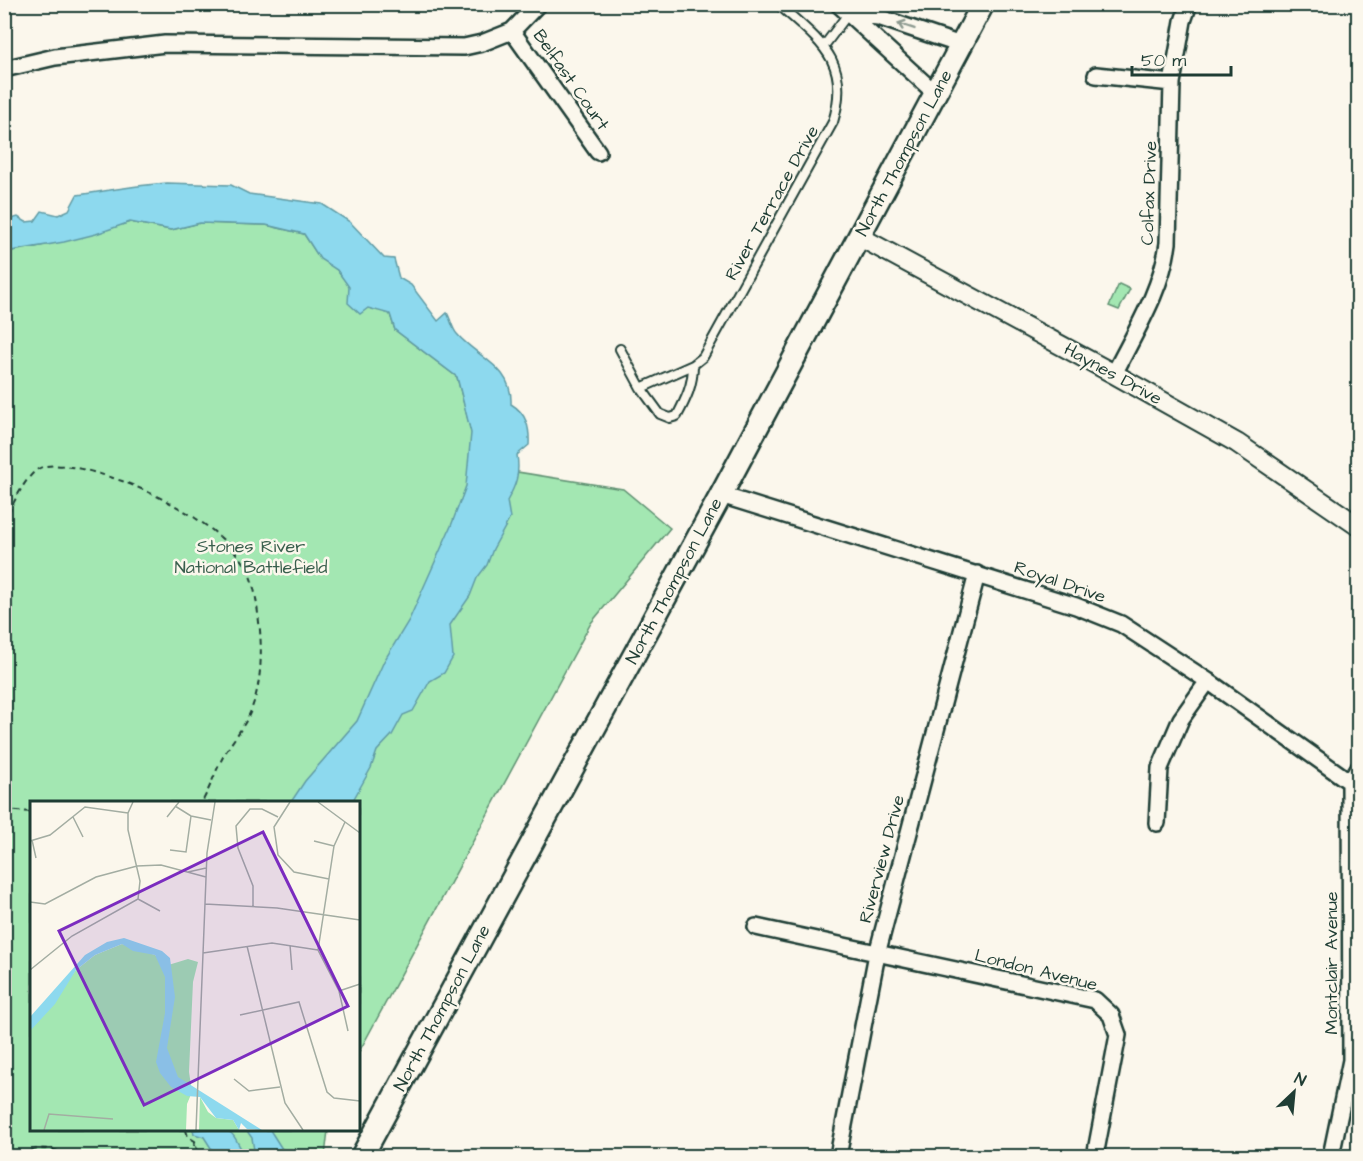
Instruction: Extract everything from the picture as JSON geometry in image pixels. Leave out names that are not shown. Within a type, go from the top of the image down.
[{"type":"main road","name":"North Thompson Lane","points":[[367,1147],[721,495],[983,4]]},
{"type":"street","points":[[4,69],[55,57],[165,44],[464,47],[482,43],[512,31],[538,4]]},
{"type":"street","name":"Colfax Drive","points":[[1114,374],[1161,280],[1166,262],[1172,83],[1183,21],[1189,4]]},
{"type":"street","points":[[843,9],[878,17],[961,45]]},
{"type":"street","points":[[843,9],[935,93]]},
{"type":"street","name":"Belfast Court","points":[[512,31],[598,152]]},
{"type":"street","points":[[1096,75],[1172,83]]},
{"type":"street","name":"Haynes Drive","points":[[860,237],[1237,443],[1359,526]]},
{"type":"street","name":"Royal Drive","points":[[721,495],[977,574],[1076,606],[1121,624],[1354,776]]},
{"type":"street","name":"Riverview Drive","points":[[837,1156],[878,954],[977,574]]},
{"type":"street","points":[[1157,823],[1160,768],[1181,719],[1208,681]]},
{"type":"street","name":"Montclair Avenue","points":[[1331,1156],[1355,1061],[1354,776]]},
{"type":"street","name":"London Avenue","points":[[756,927],[1095,1000],[1111,1015],[1118,1035],[1095,1156]]},
{"type":"lane","name":"River Terrace Drive","points":[[641,388],[693,365],[703,357],[833,122],[839,98],[835,67],[830,54],[778,4]]},
{"type":"lane","points":[[824,46],[843,9]]},
{"type":"lane","points":[[620,349],[641,388],[660,414],[670,418],[677,416],[688,397],[693,379],[693,365]]},
{"type":"path","points":[[4,523],[14,502],[38,469],[50,466],[81,468],[147,491],[176,507],[230,547],[244,566],[253,584],[259,620],[262,655],[258,687],[249,714],[223,757],[202,801]]},
{"type":"path","points":[[4,810],[30,812]]},
{"type":"path","points":[[186,1131],[202,1156]]},
{"type":"path","points":[[191,1156],[194,1141]]},
{"type":"path","points":[[22,1156],[42,1148],[74,1156]]},
{"type":"green space","name":"Stones River National Battlefield","points":[[130,222],[171,230],[200,223],[266,225],[304,234],[317,254],[337,270],[347,283],[390,314],[395,330],[457,377],[480,466],[623,489],[670,528],[591,623],[360,1050],[360,801],[30,801],[30,1131],[328,1131],[325,1156],[5,1156],[4,252],[99,232]]},
{"type":"green space","points":[[1119,284],[1130,289],[1119,310],[1109,306]]},
{"type":"water","points":[[167,183],[231,185],[249,194],[322,204],[350,222],[384,258],[394,259],[399,278],[411,285],[438,321],[447,313],[457,334],[500,371],[510,391],[511,404],[524,416],[528,426],[529,445],[517,455],[516,479],[507,501],[510,518],[487,565],[477,578],[470,596],[450,625],[453,657],[444,673],[430,681],[413,711],[403,715],[392,735],[377,751],[371,768],[353,801],[292,801],[305,781],[357,721],[384,661],[409,620],[451,526],[466,486],[471,433],[457,377],[395,330],[390,314],[368,308],[360,314],[348,303],[349,287],[337,270],[320,259],[304,234],[266,225],[200,223],[171,230],[130,222],[64,242],[5,252],[5,221],[18,217],[26,222],[35,221],[42,211],[58,215],[69,210],[77,195]]},
{"type":"water","points":[[193,1131],[227,1131],[233,1135],[248,1156],[216,1156],[204,1137],[194,1134]]},
{"type":"water","points":[[247,1131],[271,1131],[282,1149],[307,1156],[255,1156],[252,1138]]}]
